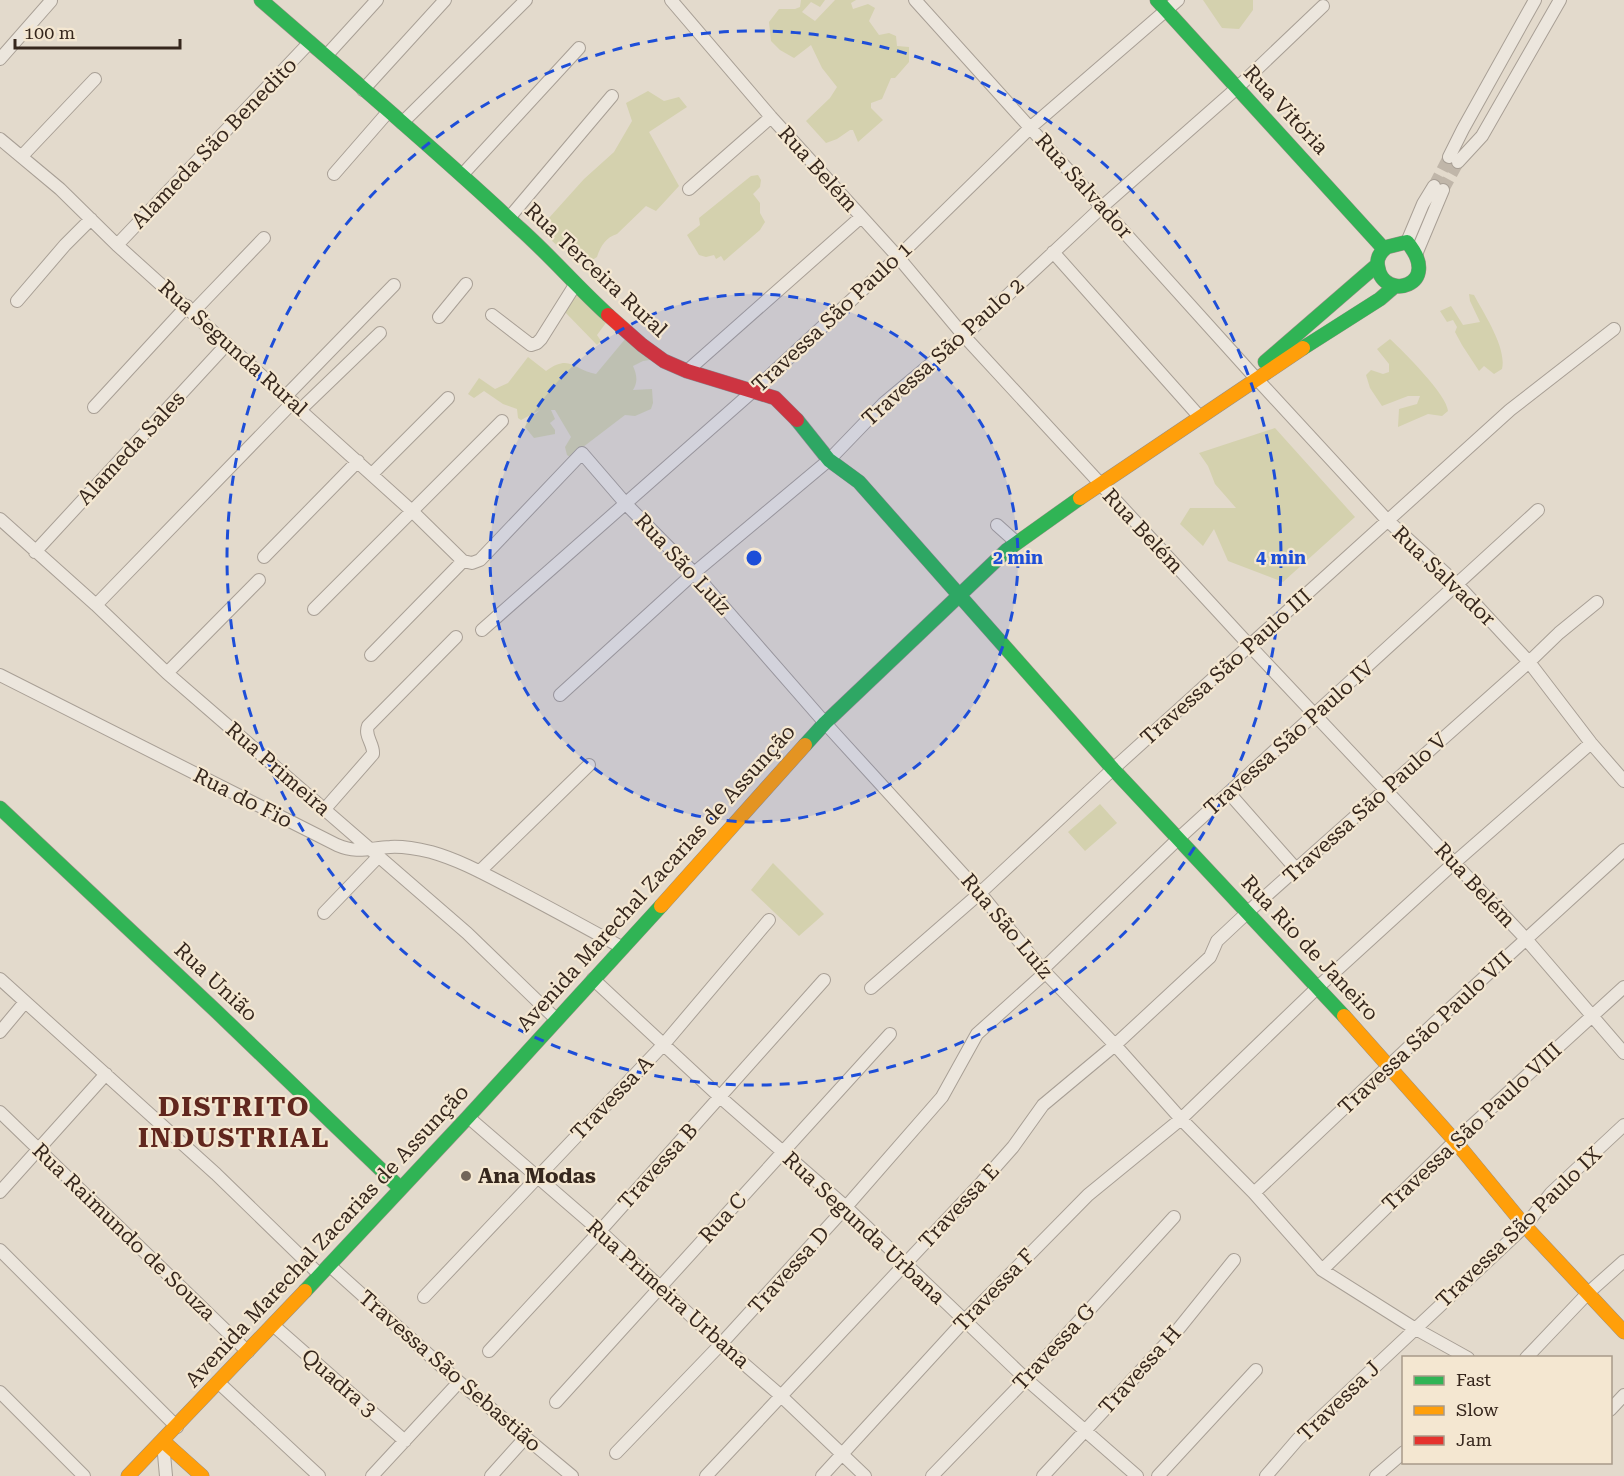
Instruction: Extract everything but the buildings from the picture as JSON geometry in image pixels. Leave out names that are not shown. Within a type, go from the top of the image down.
[{"type":"street","points":[[0,59],[51,0]]},
{"type":"street","name":"Rua Terceira Rural","points":[[261,0],[462,175],[509,218],[575,285],[642,345],[664,361],[687,372],[775,398],[806,429],[829,460],[859,482],[960,597]]},
{"type":"street","points":[[326,56],[377,0]]},
{"type":"street","points":[[363,90],[445,0]]},
{"type":"street","points":[[402,123],[526,0]]},
{"type":"street","name":"Rua Belém","points":[[671,0],[771,117],[898,257],[964,336],[1384,790],[1526,939],[1624,1053]]},
{"type":"street","name":"Rua Salvador","points":[[915,0],[1387,520],[1456,583],[1529,662],[1591,743],[1624,781]]},
{"type":"street","name":"Travessa São Paulo 1","points":[[482,630],[752,392],[898,257],[1031,127],[1162,5],[1178,0]]},
{"type":"street","points":[[1535,0],[1462,129],[1454,159],[1482,136],[1560,0]]},
{"type":"street","name":"Rua Vitória","points":[[1162,5],[1384,249]]},
{"type":"street","name":"Travessa São Paulo 2","points":[[561,695],[694,573],[829,460],[884,403],[964,336],[1053,252],[1237,88],[1323,6]]},
{"type":"street","name":"Alameda São Benedito","points":[[117,244],[310,42]]},
{"type":"street","points":[[462,175],[579,48]]},
{"type":"street","points":[[22,156],[95,79]]},
{"type":"street","points":[[509,218],[612,96]]},
{"type":"street","points":[[334,174],[388,112]]},
{"type":"street","points":[[689,189],[771,117]]},
{"type":"street","points":[[1462,129],[1482,136]]},
{"type":"street","name":"Rua Segunda Rural","points":[[0,139],[60,189],[117,244],[358,461],[463,561]]},
{"type":"street","points":[[1407,242],[1424,204],[1438,188],[1417,252]]},
{"type":"street","points":[[687,372],[861,217]]},
{"type":"street","points":[[17,301],[65,244],[91,219]]},
{"type":"street","points":[[94,407],[190,309],[264,238]]},
{"type":"street","points":[[1407,242],[1417,252],[1421,260],[1421,268],[1418,276],[1412,282],[1404,286],[1395,286],[1383,279],[1377,265],[1379,256],[1384,249],[1394,243],[1407,242]]},
{"type":"street","points":[[1053,252],[1198,415]]},
{"type":"street","name":"Avenida Marechal Zacarias de Assunção","points":[[1254,376],[1377,265]]},
{"type":"street","points":[[439,317],[466,284]]},
{"type":"street","points":[[96,605],[293,403],[393,285]]},
{"type":"street","points":[[492,315],[534,345],[541,339],[575,285]]},
{"type":"street","name":"Avenida Marechal Zacarias de Assunção","points":[[128,1476],[219,1383],[468,1117],[825,723],[924,628],[960,597],[1016,542],[1254,376],[1380,299],[1395,286]]},
{"type":"street","name":"Travessa São Paulo III","points":[[871,988],[980,892],[1510,410],[1614,329]]},
{"type":"street","points":[[293,403],[380,333]]},
{"type":"street","name":"Alameda Sales","points":[[35,552],[227,344]]},
{"type":"street","points":[[372,474],[448,398]]},
{"type":"street","points":[[314,609],[502,421]]},
{"type":"street","name":"Rua São Luíz","points":[[463,561],[480,560],[582,453],[626,504],[694,573],[825,723],[980,892],[1044,971],[1115,1045],[1181,1119],[1254,1193],[1322,1270],[1414,1328],[1464,1356]]},
{"type":"street","points":[[264,557],[358,461]]},
{"type":"street","name":"Travessa São Paulo IV","points":[[1044,971],[1178,839],[1538,510]]},
{"type":"street","name":"Rua Primeira","points":[[0,519],[96,605],[167,673],[467,933],[556,1019]]},
{"type":"street","points":[[997,525],[1016,542]]},
{"type":"street","points":[[371,655],[463,561]]},
{"type":"street","points":[[167,673],[259,580]]},
{"type":"street","name":"Rua Rio de Janeiro","points":[[960,597],[1113,769],[1318,987],[1455,1141],[1525,1226],[1624,1332]]},
{"type":"street","name":"Travessa São Paulo V","points":[[1115,1045],[1210,957],[1217,941],[1296,868],[1559,633],[1597,602]]},
{"type":"street","points":[[324,810],[373,754],[367,733],[368,726],[456,637]]},
{"type":"street","name":"Rua do Fio","points":[[0,675],[336,845],[375,853],[392,847],[416,849],[442,855],[537,899],[623,948]]},
{"type":"street","name":"Travessa F","points":[[822,1476],[964,1321],[1088,1195],[1181,1119],[1318,987],[1454,863],[1591,743]]},
{"type":"street","points":[[480,871],[589,765]]},
{"type":"street","points":[[1229,793],[1296,868]]},
{"type":"street","name":"Rua União","points":[[0,808],[400,1188]]},
{"type":"street","name":"Travessa São Paulo VII","points":[[1254,1193],[1445,1013],[1624,850]]},
{"type":"street","points":[[324,913],[375,853]]},
{"type":"street","name":"Travessa A","points":[[424,1297],[664,1044],[769,920]]},
{"type":"street","name":"Travessa D","points":[[616,1453],[721,1344],[846,1207],[942,1097],[977,1034],[1044,971]]},
{"type":"street","name":"Travessa São Sebastião","points":[[0,979],[325,1270],[572,1476]]},
{"type":"street","name":"Rua Segunda Urbana","points":[[594,979],[720,1097],[846,1207],[1026,1379],[1137,1476]]},
{"type":"street","name":"Travessa B","points":[[489,1351],[600,1231],[824,980]]},
{"type":"street","name":"Travessa São Paulo VIII","points":[[1322,1270],[1455,1141],[1624,987]]},
{"type":"street","points":[[0,1032],[25,1002]]},
{"type":"street","name":"Rua C","points":[[556,1402],[890,1034]]},
{"type":"street","name":"Travessa E","points":[[706,1476],[1013,1147],[1043,1105],[1115,1045]]},
{"type":"street","points":[[0,1192],[106,1074]]},
{"type":"street","name":"Rua Raimundo de Souza","points":[[0,1113],[248,1352]]},
{"type":"street","name":"Rua Primeira Urbana","points":[[468,1117],[600,1231],[865,1476]]},
{"type":"street","name":"Travessa São Paulo IX","points":[[1414,1328],[1525,1226],[1551,1193],[1624,1125]]},
{"type":"street","name":"Travessa G","points":[[932,1476],[1026,1379],[1174,1217]]},
{"type":"street","points":[[0,1250],[177,1427]]},
{"type":"street","name":"Travessa H","points":[[1043,1476],[1172,1336],[1234,1260]]},
{"type":"street","points":[[1528,1356],[1588,1293],[1624,1261]]},
{"type":"street","name":"Quadra 3","points":[[273,1324],[405,1441]]},
{"type":"street","name":"Travessa J","points":[[1266,1476],[1298,1438],[1414,1328]]},
{"type":"street","points":[[1158,1476],[1257,1370]]},
{"type":"street","points":[[372,1476],[459,1382]]},
{"type":"street","points":[[219,1383],[319,1476]]},
{"type":"street","points":[[0,1392],[84,1476]]},
{"type":"street","points":[[1612,1409],[1624,1395]]},
{"type":"street","points":[[491,1476],[526,1437]]},
{"type":"street","points":[[163,1442],[166,1476]]},
{"type":"street","points":[[163,1442],[202,1476]]},
{"type":"street","points":[[1376,1476],[1402,1454]]},
{"type":"shaded area","points":[[801,0],[825,0],[820,7],[811,2],[802,12],[815,21],[835,0],[856,0],[851,3],[853,9],[868,4],[875,8],[869,21],[879,35],[889,33],[896,36],[897,46],[909,47],[909,62],[895,78],[891,78],[882,99],[871,103],[871,108],[883,120],[858,142],[853,130],[850,130],[826,143],[806,121],[830,98],[837,87],[822,68],[811,45],[794,58],[780,50],[771,41],[769,22],[779,9],[800,7]]},
{"type":"shaded area","points":[[1203,0],[1253,0],[1253,10],[1239,29],[1222,28]]},
{"type":"shaded area","points":[[648,91],[664,101],[679,97],[687,107],[649,132],[679,186],[656,211],[646,206],[617,234],[607,240],[597,257],[586,264],[574,252],[561,249],[539,229],[584,179],[614,152],[632,121],[626,103]]},
{"type":"shaded area","points":[[758,175],[761,180],[760,187],[753,194],[760,203],[760,213],[765,222],[760,230],[724,261],[721,256],[716,259],[714,255],[706,257],[699,255],[687,235],[700,225],[699,218],[751,176]]},
{"type":"shaded area","points":[[576,289],[608,320],[597,335],[601,341],[597,345],[563,310]]},
{"type":"shaded area","points":[[1469,294],[1474,295],[1498,341],[1503,361],[1502,369],[1494,374],[1484,366],[1479,371],[1455,332],[1457,327],[1453,320],[1447,322],[1440,311],[1451,306],[1463,325],[1480,322]]},
{"type":"shaded area","points":[[626,338],[650,360],[633,366],[636,384],[633,390],[652,389],[651,409],[635,416],[625,415],[570,457],[565,447],[571,437],[555,410],[551,410],[555,419],[550,423],[555,434],[534,438],[525,427],[527,421],[540,410],[521,420],[518,418],[517,409],[503,404],[484,391],[474,398],[468,394],[479,378],[495,389],[508,383],[528,357],[546,371],[561,363],[567,363],[596,374]]},
{"type":"shaded area","points":[[1390,339],[1424,374],[1440,395],[1448,411],[1442,416],[1428,414],[1398,427],[1399,409],[1417,404],[1420,396],[1408,396],[1382,406],[1370,388],[1366,375],[1371,370],[1383,374],[1389,372],[1389,364],[1377,349]]},
{"type":"shaded area","points":[[1275,428],[1355,517],[1283,582],[1228,561],[1214,529],[1203,546],[1180,524],[1190,508],[1236,508],[1215,484],[1208,466],[1199,453]]},
{"type":"shaded area","points":[[1100,804],[1117,823],[1085,851],[1068,832]]},
{"type":"shaded area","points":[[773,863],[824,914],[799,936],[751,890]]},
{"type":"tunnel","points":[[1434,186],[1449,157]]},
{"type":"tunnel","points":[[1443,190],[1458,162]]},
{"type":"traffic: fast","points":[[261,0],[486,197],[608,315]]},
{"type":"traffic: fast","points":[[1157,0],[1384,249]]},
{"type":"traffic: fast","points":[[1407,242],[1417,257],[1419,269],[1415,278],[1408,284],[1399,286],[1390,284],[1382,278],[1378,267],[1379,256],[1387,247],[1407,242]]},
{"type":"traffic: fast","points":[[1265,362],[1377,265]]},
{"type":"traffic: fast","points":[[1303,348],[1380,299],[1395,286]]},
{"type":"traffic: fast","points":[[797,420],[829,460],[859,482],[1113,769],[1344,1016]]},
{"type":"traffic: fast","points":[[805,745],[825,723],[1007,550],[1080,498]]},
{"type":"traffic: fast","points":[[0,808],[400,1188]]},
{"type":"traffic: fast","points":[[305,1291],[661,906]]},
{"type":"traffic: slow","points":[[1080,498],[1303,348]]},
{"type":"traffic: slow","points":[[661,906],[805,745]]},
{"type":"traffic: slow","points":[[1344,1016],[1455,1141],[1525,1226],[1624,1332]]},
{"type":"traffic: slow","points":[[128,1476],[305,1291]]},
{"type":"traffic: slow","points":[[163,1441],[202,1476]]},
{"type":"traffic: jam","points":[[608,315],[664,361],[687,371],[775,398],[797,420]]},
{"type":"place","name":"Ana Modas","points":[[466,1176]]},
{"type":"district","name":"DISTRITO INDUSTRIAL","points":[[234,1122]]}]
